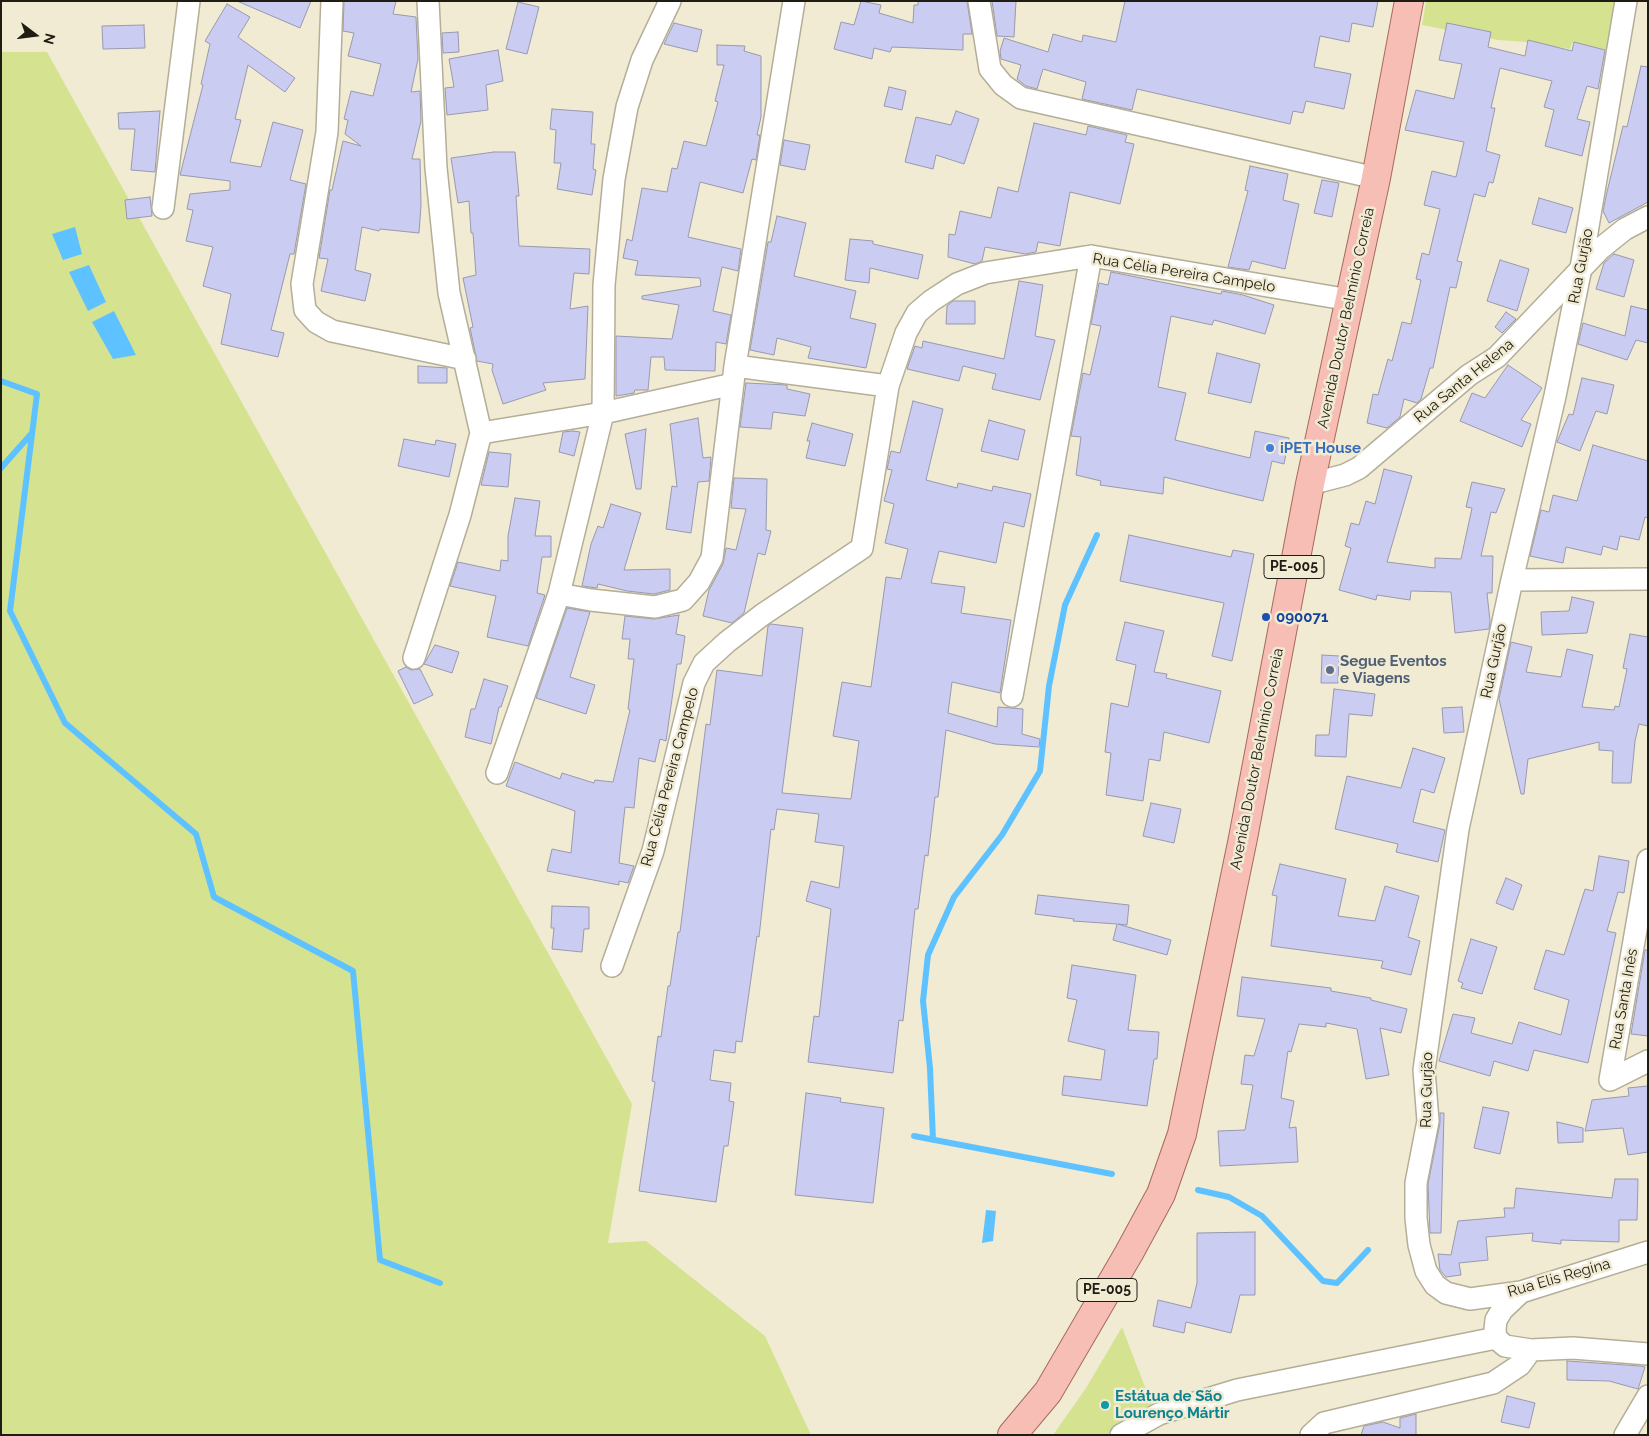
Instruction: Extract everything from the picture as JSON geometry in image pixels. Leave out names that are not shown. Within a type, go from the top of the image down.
[{"type":"main road","name":"Avenida Doutor Belmínio Correia","points":[[1012,1435],[1048,1392],[1129,1253],[1161,1194],[1182,1134],[1243,838],[1310,484],[1376,178],[1409,1]]},
{"type":"street","points":[[162,208],[189,1]]},
{"type":"street","points":[[332,1],[327,132],[302,284],[305,310],[316,322],[332,331],[465,359]]},
{"type":"street","points":[[414,658],[460,515],[482,434],[449,293],[436,168],[428,1]]},
{"type":"street","points":[[497,774],[559,594],[603,413],[604,285],[614,179],[627,107],[634,83],[670,1]]},
{"type":"street","points":[[559,594],[592,600],[655,607],[682,600],[699,582],[712,558],[734,374],[794,1]]},
{"type":"street","points":[[979,1],[990,69],[1003,86],[1021,98],[1376,178]]},
{"type":"street","name":"Rua Gurjão","points":[[1470,1299],[1446,1293],[1435,1285],[1426,1271],[1419,1245],[1416,1218],[1416,1183],[1428,1121],[1424,1070],[1458,829],[1512,580],[1555,396],[1581,268],[1626,1]]},
{"type":"street","name":"Rua Santa Helena","points":[[1310,484],[1345,475],[1359,468],[1469,375],[1497,357],[1529,326],[1581,268],[1625,229],[1648,217]]},
{"type":"street","points":[[1012,696],[1091,256]]},
{"type":"street","name":"Rua Célia Pereira Campelo","points":[[612,966],[653,850],[694,683],[704,662],[762,615],[862,548],[888,386],[906,333],[917,314],[930,301],[957,284],[985,273],[1091,256],[1350,300]]},
{"type":"street","points":[[482,434],[603,413],[734,374],[888,386]]},
{"type":"street","points":[[1512,580],[1648,579]]},
{"type":"street","name":"Rua Santa Inês","points":[[1648,860],[1610,1080],[1648,1061]]},
{"type":"street","name":"Rua Elis Regina","points":[[1470,1299],[1522,1292],[1648,1252]]},
{"type":"street","points":[[1496,1338],[1495,1330],[1502,1310],[1522,1292]]},
{"type":"street","points":[[1121,1435],[1159,1414],[1237,1390],[1496,1338],[1510,1348],[1531,1350],[1573,1348],[1648,1354]]},
{"type":"street","points":[[1311,1435],[1324,1423],[1493,1383],[1520,1365],[1531,1350]]},
{"type":"street","points":[[1625,1435],[1648,1396]]},
{"type":"street","points":[[1155,1435],[1159,1414]]},
{"type":"green space","points":[[1426,1],[1619,1],[1610,51],[1572,43],[1570,49],[1498,40],[1422,25]]},
{"type":"green space","points":[[1,52],[47,52],[632,1104],[608,1243],[646,1241],[765,1336],[811,1435],[1,1435]]},
{"type":"green space","points":[[1122,1327],[1155,1413],[1111,1435],[1053,1435],[1086,1388]]},
{"type":"water","points":[[75,227],[82,254],[63,260],[52,234]]},
{"type":"water","points":[[89,265],[106,302],[88,311],[69,272]]},
{"type":"water","points":[[114,311],[136,355],[113,359],[92,322]]},
{"type":"water","points":[[986,1210],[996,1211],[993,1241],[982,1243]]},
{"type":"building","points":[[237,1],[311,1],[300,28]]},
{"type":"building","points":[[344,1],[396,1],[393,14],[416,17],[418,59],[411,92],[420,91],[421,121],[412,159],[420,159],[421,205],[419,233],[380,229],[379,231],[362,227],[355,270],[371,274],[365,301],[321,291],[328,259],[319,258],[330,190],[332,190],[343,141],[361,146],[345,134],[348,120],[344,119],[351,91],[373,96],[381,64],[348,56],[354,33],[343,31]]},
{"type":"building","points":[[861,1],[881,5],[879,13],[913,23],[914,5],[918,5],[918,1],[967,1],[972,34],[963,34],[963,50],[892,47],[890,52],[874,48],[872,59],[834,49],[841,22],[854,25]]},
{"type":"building","points":[[992,1],[1016,1],[1014,37],[997,36]]},
{"type":"building","points":[[1125,1],[1378,1],[1373,27],[1352,23],[1349,42],[1320,36],[1314,67],[1351,74],[1344,109],[1306,101],[1303,113],[1293,111],[1290,124],[1137,89],[1132,110],[1082,99],[1086,82],[1043,69],[1037,89],[1026,86],[1017,79],[1021,65],[1001,59],[1000,51],[1004,38],[1048,52],[1053,34],[1082,42],[1083,35],[1116,42]]},
{"type":"building","points":[[518,2],[539,7],[527,54],[506,49]]},
{"type":"building","points":[[227,4],[250,17],[238,37],[295,78],[285,92],[248,65],[235,119],[241,120],[230,162],[261,167],[273,122],[303,130],[290,180],[306,184],[294,254],[290,254],[271,330],[284,333],[278,357],[221,344],[231,294],[203,286],[213,247],[186,241],[193,210],[187,209],[190,194],[230,190],[230,181],[180,175],[203,85],[201,84],[210,44],[205,41]]},
{"type":"building","points":[[674,23],[702,30],[697,52],[664,44]]},
{"type":"building","points":[[1447,23],[1491,32],[1488,47],[1525,56],[1528,40],[1572,51],[1574,42],[1605,50],[1598,89],[1587,86],[1577,119],[1590,122],[1582,156],[1545,146],[1554,110],[1544,107],[1552,81],[1500,68],[1491,108],[1495,108],[1486,151],[1500,155],[1493,183],[1489,182],[1485,197],[1474,194],[1457,261],[1462,262],[1456,288],[1450,287],[1433,368],[1430,368],[1421,399],[1417,403],[1404,399],[1400,417],[1387,428],[1367,423],[1373,394],[1378,395],[1388,359],[1392,361],[1402,322],[1411,324],[1421,280],[1416,279],[1422,253],[1429,255],[1440,209],[1424,205],[1432,171],[1456,177],[1464,142],[1405,130],[1416,90],[1454,99],[1462,64],[1439,60]]},
{"type":"building","points":[[144,25],[145,48],[103,49],[102,26]]},
{"type":"building","points":[[458,32],[459,52],[443,53],[442,33]]},
{"type":"building","points":[[717,45],[745,46],[744,51],[761,56],[761,117],[757,135],[760,135],[756,160],[752,159],[743,193],[700,182],[688,237],[741,249],[738,271],[722,267],[713,311],[731,315],[726,344],[716,342],[715,371],[665,370],[664,357],[651,357],[648,390],[635,390],[634,393],[616,396],[616,336],[672,339],[679,305],[642,299],[642,296],[701,286],[700,278],[635,275],[638,261],[623,258],[627,239],[632,241],[642,188],[667,192],[672,168],[677,169],[684,141],[706,146],[718,102],[715,101],[724,65],[717,65]]},
{"type":"building","points":[[498,50],[503,81],[486,85],[488,110],[447,115],[445,88],[454,87],[449,59]]},
{"type":"building","points":[[1641,66],[1648,67],[1648,202],[1609,223],[1603,211],[1623,126],[1627,127]]},
{"type":"building","points":[[889,87],[906,91],[902,110],[884,106]]},
{"type":"building","points":[[552,109],[593,112],[591,144],[595,144],[593,169],[596,170],[592,195],[557,189],[561,163],[554,163],[556,130],[550,129]]},
{"type":"building","points":[[160,111],[155,172],[131,170],[135,129],[119,129],[118,113]]},
{"type":"building","points":[[956,111],[979,119],[964,164],[936,155],[933,169],[905,162],[916,117],[951,125]]},
{"type":"building","points":[[1034,123],[1086,135],[1088,126],[1127,135],[1125,142],[1134,144],[1120,204],[1070,192],[1060,246],[1038,242],[1036,252],[1025,254],[985,247],[982,261],[975,264],[948,257],[949,234],[955,235],[960,211],[991,218],[998,187],[1018,192]]},
{"type":"building","points":[[784,140],[810,145],[805,170],[780,165]]},
{"type":"building","points":[[494,152],[515,152],[519,196],[516,196],[519,246],[590,249],[589,274],[574,273],[570,309],[588,306],[585,379],[543,383],[546,390],[503,404],[492,370],[493,364],[477,361],[470,328],[473,327],[463,278],[476,275],[473,233],[471,233],[469,201],[458,203],[451,158]]},
{"type":"building","points":[[1250,166],[1288,174],[1283,200],[1299,204],[1285,269],[1252,261],[1249,270],[1228,267],[1248,191],[1245,190]]},
{"type":"building","points":[[1322,180],[1339,183],[1332,217],[1314,213]]},
{"type":"building","points":[[150,197],[152,216],[127,219],[125,200]]},
{"type":"building","points":[[1539,198],[1573,208],[1566,233],[1532,224]]},
{"type":"building","points":[[777,216],[806,223],[794,276],[856,291],[850,318],[876,324],[866,368],[808,358],[811,347],[777,338],[774,355],[750,350],[768,242],[771,242]]},
{"type":"building","points":[[850,239],[873,241],[873,244],[923,255],[918,279],[870,268],[869,283],[845,280]]},
{"type":"building","points":[[1614,254],[1634,260],[1624,297],[1596,289],[1604,263]]},
{"type":"building","points":[[1500,260],[1529,269],[1517,311],[1487,301]]},
{"type":"building","points":[[1111,272],[1221,294],[1222,291],[1243,295],[1274,305],[1265,334],[1214,320],[1212,325],[1171,316],[1158,387],[1186,393],[1175,440],[1250,458],[1255,431],[1289,438],[1284,464],[1272,461],[1263,501],[1164,477],[1163,494],[1100,485],[1101,481],[1076,475],[1081,437],[1071,436],[1083,373],[1090,375],[1101,326],[1091,324],[1099,283],[1108,285]]},
{"type":"building","points":[[1019,281],[1043,285],[1035,336],[1055,340],[1040,400],[992,389],[996,374],[963,366],[959,381],[907,369],[915,346],[922,348],[923,341],[1004,359]]},
{"type":"building","points":[[953,301],[975,301],[975,324],[946,324],[947,306]]},
{"type":"building","points":[[1631,306],[1648,310],[1648,343],[1636,340],[1627,360],[1578,344],[1583,323],[1625,336]]},
{"type":"building","points":[[1506,312],[1516,319],[1502,333],[1495,327]]},
{"type":"building","points":[[1217,353],[1260,364],[1251,403],[1208,393]]},
{"type":"building","points":[[1508,365],[1542,388],[1521,420],[1531,424],[1522,447],[1460,421],[1472,393],[1485,398]]},
{"type":"building","points":[[418,366],[447,368],[447,383],[418,383]]},
{"type":"building","points":[[1582,378],[1614,385],[1607,414],[1596,411],[1580,451],[1557,442],[1569,414],[1573,415]]},
{"type":"building","points":[[746,383],[787,385],[787,389],[810,394],[805,416],[773,412],[771,429],[740,427]]},
{"type":"building","points":[[913,401],[943,409],[926,480],[957,488],[958,483],[992,491],[993,486],[1031,494],[1024,527],[1004,522],[996,563],[939,551],[931,583],[965,587],[961,613],[1011,620],[1000,693],[952,682],[948,713],[997,727],[998,707],[1023,709],[1022,734],[1040,739],[1039,747],[995,744],[946,730],[938,797],[935,797],[928,856],[925,855],[918,909],[915,909],[903,1021],[899,1020],[893,1073],[808,1062],[814,1016],[819,1017],[831,909],[806,901],[811,881],[839,888],[844,846],[815,842],[819,814],[777,809],[774,830],[771,829],[759,937],[757,936],[742,1042],[736,1041],[735,1053],[714,1050],[710,1080],[731,1083],[729,1101],[734,1102],[728,1146],[724,1146],[716,1202],[639,1191],[655,1082],[652,1081],[658,1036],[661,1037],[668,986],[670,986],[678,932],[680,932],[706,724],[710,725],[717,670],[762,676],[768,626],[771,624],[803,628],[782,793],[851,799],[859,741],[833,736],[842,682],[871,687],[886,577],[901,579],[908,549],[885,543],[894,504],[884,501],[892,470],[887,469],[891,451],[900,453]]},
{"type":"building","points":[[698,418],[703,458],[711,457],[709,481],[698,482],[691,533],[666,529],[672,486],[677,487],[670,424]]},
{"type":"building","points":[[989,420],[1025,430],[1018,460],[981,451]]},
{"type":"building","points":[[812,423],[853,434],[845,466],[806,458],[810,441],[807,441]]},
{"type":"building","points":[[646,429],[641,489],[636,489],[625,434]]},
{"type":"building","points":[[563,432],[580,432],[574,456],[559,452]]},
{"type":"building","points":[[404,439],[435,445],[436,440],[456,444],[449,477],[398,466]]},
{"type":"building","points":[[1593,445],[1648,461],[1648,518],[1645,517],[1639,540],[1620,536],[1617,550],[1603,546],[1601,555],[1566,547],[1563,563],[1530,556],[1541,510],[1549,512],[1553,495],[1577,501]]},
{"type":"building","points":[[489,452],[511,454],[508,487],[481,485]]},
{"type":"building","points":[[1384,469],[1412,476],[1387,562],[1435,568],[1435,558],[1461,559],[1472,508],[1466,507],[1472,482],[1505,489],[1496,513],[1491,512],[1481,556],[1493,556],[1492,593],[1487,593],[1489,629],[1455,633],[1451,592],[1411,591],[1410,600],[1377,595],[1376,600],[1339,590],[1351,548],[1345,546],[1351,523],[1359,525],[1366,501],[1375,504]]},
{"type":"building","points":[[734,478],[767,479],[766,530],[771,531],[765,555],[758,553],[744,613],[732,623],[703,616],[709,590],[723,564],[726,548],[736,550],[746,509],[731,508]]},
{"type":"building","points":[[515,498],[540,501],[535,536],[551,536],[551,557],[542,557],[537,593],[545,595],[528,646],[487,637],[496,596],[450,586],[458,562],[500,571],[501,560],[508,561],[508,536]]},
{"type":"building","points":[[611,504],[641,513],[624,570],[670,569],[670,590],[654,594],[627,591],[598,584],[597,588],[582,586],[591,544],[598,526],[603,528]]},
{"type":"building","points":[[1129,535],[1231,557],[1233,550],[1254,554],[1232,661],[1212,656],[1224,603],[1120,581]]},
{"type":"building","points":[[1572,597],[1594,602],[1587,633],[1542,635],[1541,612],[1569,611]]},
{"type":"building","points":[[567,608],[590,612],[570,677],[595,685],[586,714],[536,698]]},
{"type":"building","points":[[679,615],[676,634],[685,636],[681,664],[677,664],[666,741],[660,739],[655,762],[639,758],[634,808],[625,807],[619,863],[634,866],[628,883],[619,881],[619,885],[547,871],[552,849],[571,853],[575,811],[506,786],[515,762],[560,779],[562,773],[594,783],[595,780],[613,782],[630,710],[628,709],[634,659],[628,659],[630,639],[622,639],[625,616],[654,619]]},
{"type":"building","points":[[1125,622],[1164,631],[1154,672],[1167,674],[1166,678],[1221,691],[1209,743],[1164,732],[1160,761],[1149,759],[1143,801],[1106,795],[1111,753],[1105,752],[1111,703],[1128,707],[1136,665],[1116,660]]},
{"type":"building","points":[[1630,634],[1648,637],[1648,726],[1639,724],[1635,741],[1631,783],[1612,783],[1613,751],[1599,750],[1599,742],[1528,759],[1524,794],[1521,794],[1499,699],[1511,642],[1532,647],[1526,672],[1561,677],[1567,649],[1593,655],[1582,707],[1614,710],[1615,706],[1619,707],[1627,669],[1623,668]]},
{"type":"building","points":[[435,645],[459,652],[452,673],[424,664]]},
{"type":"building","name":"Segue Eventos e Viagens","points":[[1322,655],[1339,656],[1338,683],[1321,683]]},
{"type":"building","points":[[406,667],[411,670],[420,669],[433,695],[414,704],[398,671]]},
{"type":"building","points":[[484,679],[508,686],[501,707],[499,707],[491,744],[465,737],[471,709],[475,709]]},
{"type":"building","points":[[1334,689],[1375,694],[1372,716],[1349,714],[1346,757],[1315,756],[1316,735],[1329,735]]},
{"type":"building","points":[[1462,707],[1464,732],[1444,733],[1442,708]]},
{"type":"building","points":[[1413,748],[1445,758],[1434,793],[1421,789],[1413,822],[1445,830],[1438,862],[1396,852],[1398,844],[1335,829],[1347,776],[1401,788]]},
{"type":"building","points":[[1151,803],[1181,809],[1174,843],[1143,836]]},
{"type":"building","points":[[1599,856],[1629,861],[1624,893],[1618,892],[1607,931],[1616,933],[1588,1063],[1534,1050],[1528,1071],[1494,1061],[1490,1076],[1439,1061],[1453,1014],[1475,1018],[1471,1033],[1512,1044],[1519,1022],[1561,1035],[1569,1000],[1534,989],[1546,950],[1564,955],[1585,889],[1593,891]]},
{"type":"building","points":[[1280,864],[1346,879],[1338,916],[1375,921],[1385,886],[1419,896],[1408,937],[1420,941],[1411,975],[1381,968],[1383,961],[1271,946],[1277,896],[1272,895]]},
{"type":"building","points":[[1506,878],[1522,885],[1513,910],[1496,903]]},
{"type":"building","points":[[1038,895],[1129,905],[1127,925],[1118,924],[1171,940],[1167,955],[1113,940],[1117,924],[1073,921],[1074,919],[1035,914]]},
{"type":"building","points":[[552,906],[589,907],[589,929],[584,929],[582,952],[552,949],[554,928],[551,928]]},
{"type":"building","points":[[1471,939],[1497,947],[1482,994],[1461,988],[1463,983],[1458,981]]},
{"type":"building","points":[[1645,950],[1648,950],[1648,1036],[1631,1034]]},
{"type":"building","points":[[1072,965],[1136,975],[1128,1030],[1159,1032],[1157,1059],[1154,1059],[1147,1106],[1062,1095],[1064,1076],[1101,1080],[1105,1050],[1068,1041],[1077,1000],[1067,998]]},
{"type":"building","points":[[1242,977],[1331,988],[1331,991],[1371,998],[1371,1000],[1407,1009],[1401,1033],[1380,1028],[1389,1075],[1366,1079],[1357,1029],[1326,1023],[1326,1027],[1299,1024],[1291,1052],[1288,1051],[1281,1098],[1294,1101],[1289,1128],[1296,1127],[1298,1162],[1220,1166],[1218,1131],[1245,1130],[1253,1085],[1241,1084],[1245,1055],[1254,1056],[1265,1019],[1237,1016]]},
{"type":"building","points":[[1648,1086],[1648,1152],[1628,1155],[1623,1128],[1585,1131],[1592,1100],[1629,1096],[1628,1088]]},
{"type":"building","points":[[806,1093],[841,1098],[840,1102],[884,1108],[873,1203],[795,1195]]},
{"type":"building","points":[[1483,1107],[1509,1112],[1500,1154],[1474,1148]]},
{"type":"building","points":[[1440,1113],[1444,1113],[1441,1233],[1430,1233],[1428,1184],[1440,1123]]},
{"type":"building","points":[[1557,1122],[1583,1128],[1583,1142],[1558,1143]]},
{"type":"building","points":[[1615,1179],[1638,1179],[1637,1220],[1619,1220],[1619,1242],[1561,1240],[1561,1244],[1532,1241],[1533,1233],[1486,1237],[1488,1260],[1459,1263],[1461,1275],[1446,1277],[1440,1270],[1438,1254],[1451,1255],[1458,1221],[1505,1217],[1504,1208],[1514,1208],[1516,1188],[1612,1198]]},
{"type":"building","points":[[1255,1232],[1255,1295],[1240,1295],[1231,1333],[1186,1322],[1184,1333],[1153,1326],[1158,1300],[1191,1308],[1197,1283],[1197,1233]]},
{"type":"building","points":[[1567,1361],[1645,1367],[1638,1389],[1609,1381],[1567,1380]]},
{"type":"building","points":[[1507,1396],[1535,1403],[1529,1428],[1501,1422]]},
{"type":"building","points":[[1416,1414],[1416,1435],[1361,1435],[1364,1426],[1383,1422],[1400,1428],[1400,1418]]},
{"type":"waterway","points":[[1,381],[37,394],[10,611],[65,723],[196,834],[214,897],[353,971],[380,1260],[440,1283]]},
{"type":"waterway","points":[[1,468],[32,433]]},
{"type":"waterway","points":[[933,1140],[930,1068],[923,1001],[928,955],[954,897],[1002,835],[1040,771],[1049,686],[1065,605],[1097,535]]},
{"type":"waterway","points":[[914,1136],[1112,1174]]},
{"type":"waterway","points":[[1198,1190],[1229,1197],[1262,1216],[1323,1281],[1337,1283],[1368,1250]]},
{"type":"place","name":"iPET House","points":[[1270,448]]},
{"type":"place","name":"090071","points":[[1266,617]]},
{"type":"place","name":"Segue Eventos e Viagens","points":[[1330,670]]},
{"type":"place","name":"Estátua de São Lourenço Mártir","points":[[1105,1405]]}]
